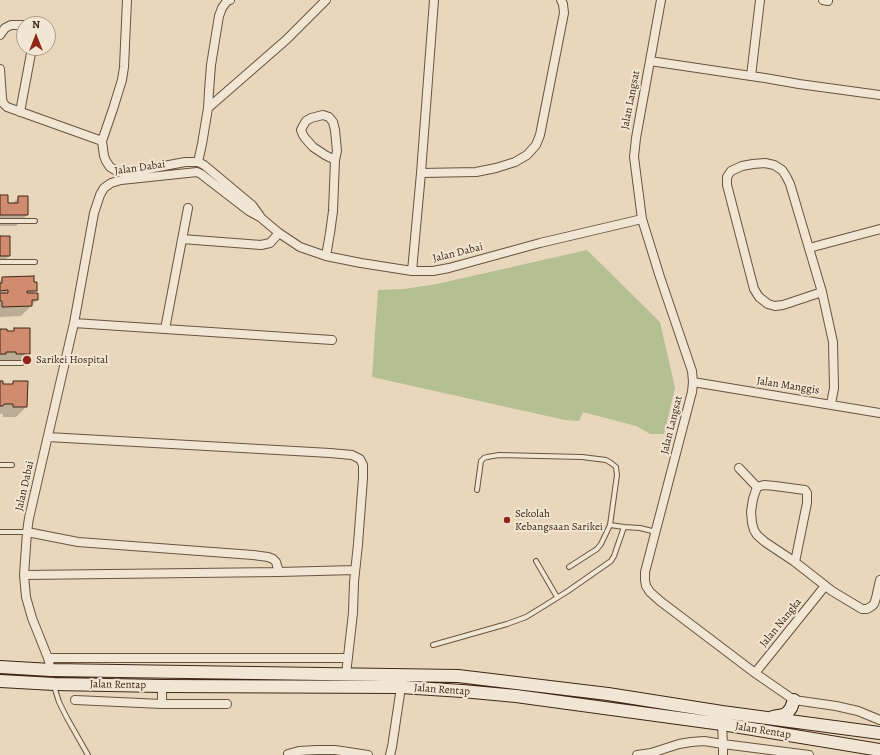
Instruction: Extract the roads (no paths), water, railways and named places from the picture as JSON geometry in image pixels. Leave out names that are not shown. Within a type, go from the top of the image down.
[{"type":"main road","name":"Jalan Rentap","points":[[0,667],[51,670],[458,676],[608,694],[722,712],[880,733]]},
{"type":"main road","name":"Jalan Rentap","points":[[0,681],[54,684],[162,686],[401,687],[462,691],[722,724],[880,750]]},
{"type":"main road","points":[[770,718],[784,715],[791,708],[794,700]]},
{"type":"street","points":[[127,0],[124,67],[120,87],[102,141],[106,161],[110,167],[120,172],[127,173],[185,162],[198,162],[204,165],[252,205],[260,217]]},
{"type":"street","points":[[198,162],[208,108],[211,65],[219,16],[222,8],[227,1],[230,0]]},
{"type":"street","points":[[208,108],[286,40],[326,0]]},
{"type":"street","points":[[412,271],[434,0]]},
{"type":"street","points":[[421,173],[476,172],[496,168],[515,162],[527,156],[536,145],[540,135],[564,13],[561,0]]},
{"type":"street","name":"Jalan Langsat","points":[[660,0],[634,156],[642,219],[692,372],[693,382],[692,392],[645,572],[646,586],[660,601],[755,673],[794,700],[836,706],[858,711],[880,720]]},
{"type":"street","points":[[752,76],[760,0]]},
{"type":"street","points":[[0,35],[4,28],[11,25],[16,25]]},
{"type":"street","points":[[20,112],[30,56]]},
{"type":"street","points":[[650,60],[880,95]]},
{"type":"street","points":[[0,70],[2,98],[3,103],[7,107],[102,141]]},
{"type":"street","points":[[326,256],[330,233],[335,160],[337,151],[335,130],[333,122],[329,117],[323,115],[306,121],[302,130],[305,138],[313,147],[335,160]]},
{"type":"street","points":[[822,292],[783,305],[775,306],[768,304],[759,297],[754,289],[727,184],[727,177],[731,171],[742,166],[765,163],[774,165],[782,170],[790,184],[822,292],[833,342],[834,388],[832,404]]},
{"type":"street","name":"Jalan Dabai","points":[[51,670],[26,597],[24,575],[27,532],[74,324],[96,204],[104,188],[111,183],[121,180],[197,172],[300,247],[326,256],[412,271],[433,271],[449,268],[540,243],[642,219]]},
{"type":"street","points":[[165,329],[188,208]]},
{"type":"street","points":[[809,248],[880,229]]},
{"type":"street","points":[[182,239],[261,245],[270,243],[279,233]]},
{"type":"street","points":[[74,324],[332,340]]},
{"type":"street","name":"Jalan Manggis","points":[[693,382],[880,413]]},
{"type":"street","points":[[48,437],[352,455],[360,459],[363,465],[363,478],[346,674]]},
{"type":"street","points":[[739,468],[757,487]]},
{"type":"street","points":[[757,487],[764,485],[775,486],[804,490],[807,493],[807,503],[795,562]]},
{"type":"street","points":[[757,487],[753,498],[752,512],[754,530],[765,542],[795,562],[824,586],[862,609],[867,609],[874,604],[880,580]]},
{"type":"street","points":[[27,532],[78,542],[268,557],[276,562],[279,572]]},
{"type":"street","points":[[24,575],[355,570]]},
{"type":"street","name":"Jalan Nangka","points":[[755,673],[824,586]]},
{"type":"street","points":[[48,658],[348,658]]},
{"type":"street","points":[[162,686],[162,704]]},
{"type":"street","points":[[390,755],[401,687]]},
{"type":"street","points":[[75,700],[162,704],[227,704]]},
{"type":"street","points":[[722,724],[723,755]]},
{"type":"street","points":[[637,755],[651,753],[679,744],[704,741],[780,753],[809,755]]},
{"type":"street","points":[[287,755],[299,751],[328,750],[368,755]]},
{"type":"street","points":[[879,755],[880,750]]},
{"type":"lane","points":[[0,221],[35,221]]},
{"type":"lane","points":[[0,262],[35,262]]},
{"type":"lane","points":[[0,363],[22,363]]},
{"type":"lane","points":[[476,490],[481,461],[484,458],[499,455],[574,456],[606,460],[616,467],[617,475],[610,525],[597,549],[569,567]]},
{"type":"lane","points":[[0,465],[12,465]]},
{"type":"lane","points":[[610,525],[640,528],[656,532]]},
{"type":"lane","points":[[433,644],[507,624],[526,617],[586,579],[611,561],[624,527]]},
{"type":"lane","points":[[0,532],[27,532]]},
{"type":"lane","points":[[536,561],[558,597]]},
{"type":"lane","points":[[54,684],[59,702],[88,755]]},
{"type":"place","name":"Sarikei Hospital","points":[[27,360]]},
{"type":"place","name":"Sekolah Kebangsaan Sarikei","points":[[507,520]]}]
